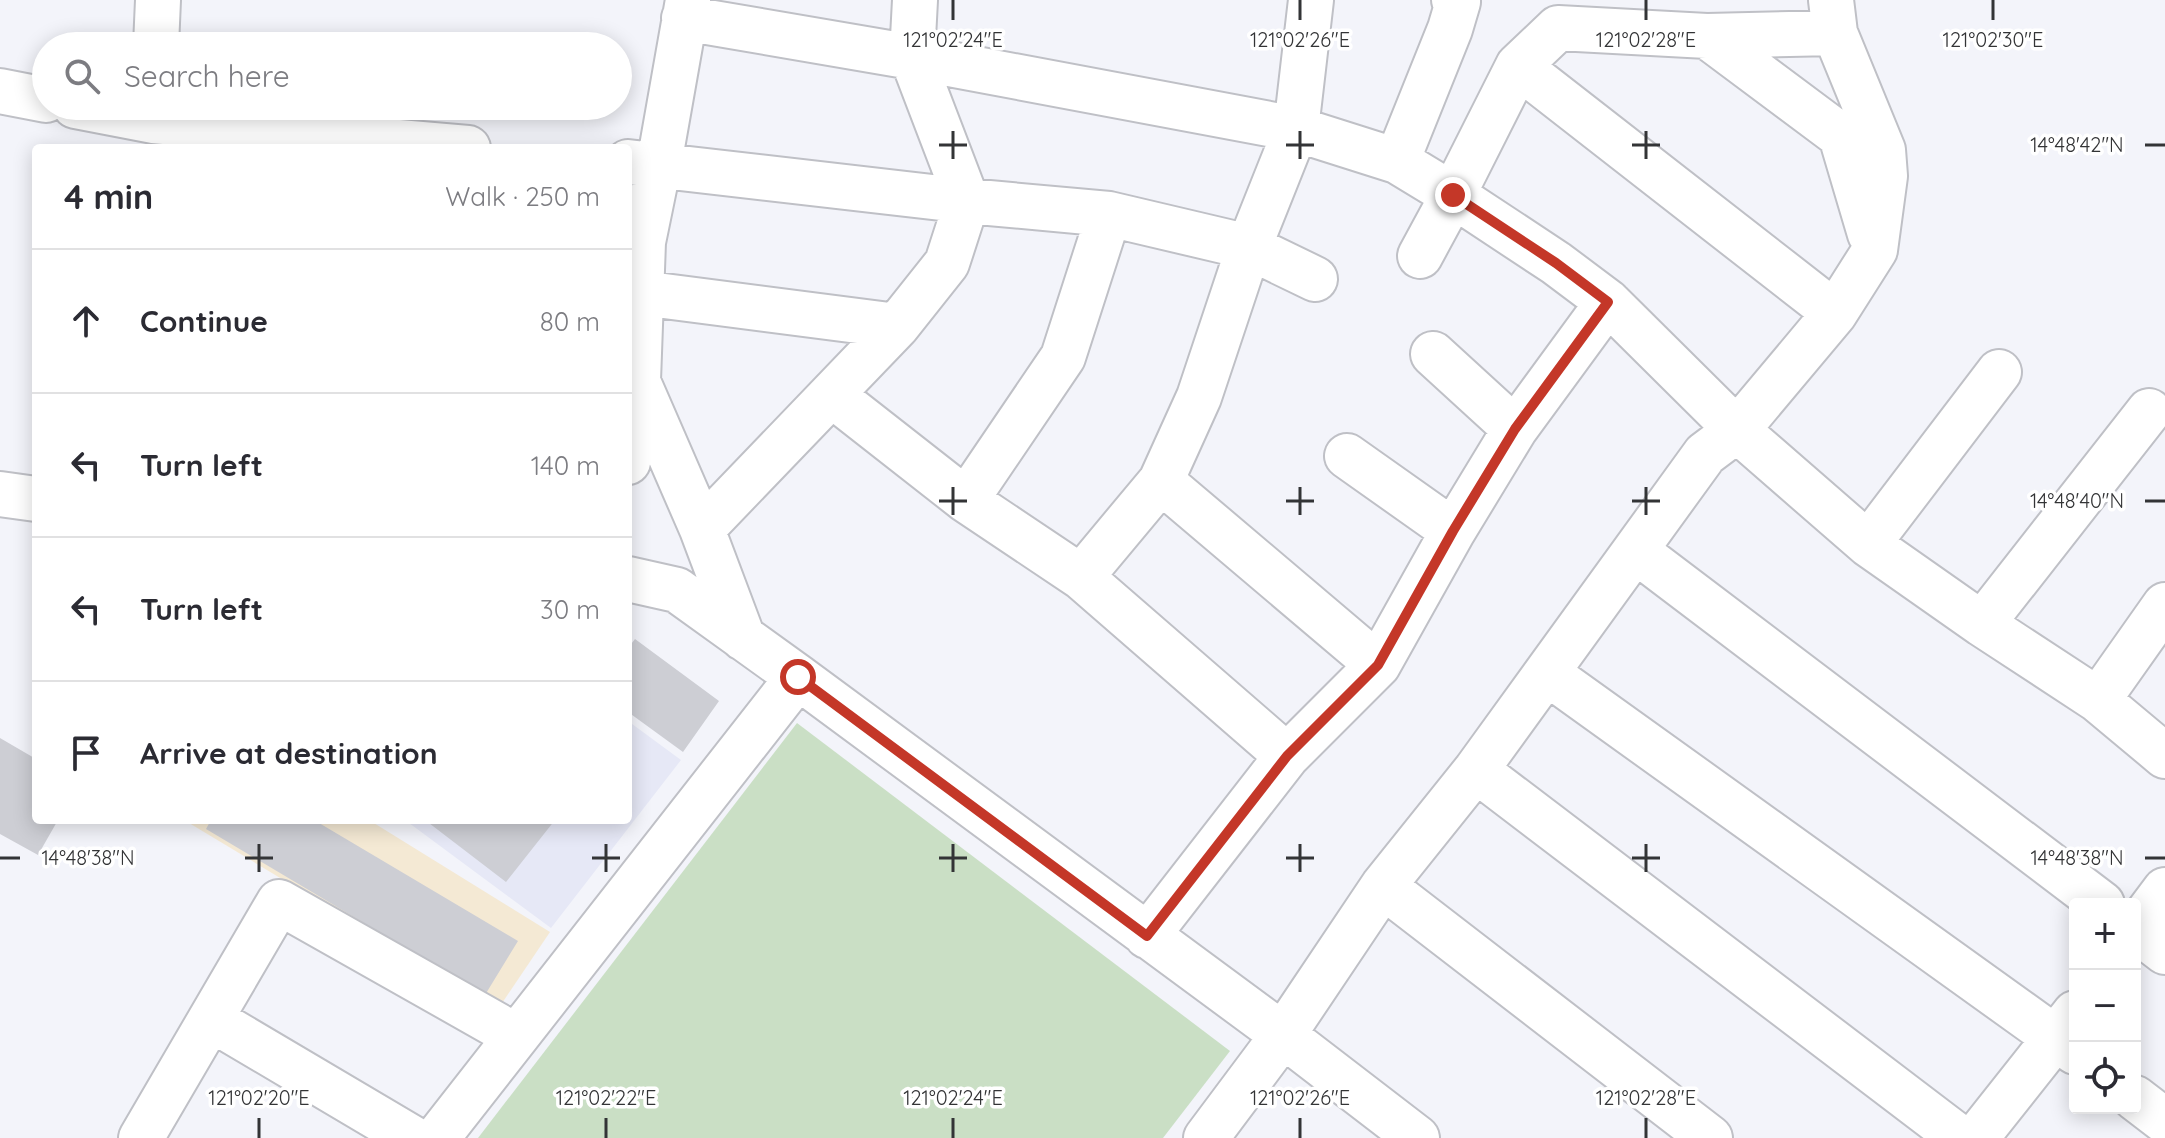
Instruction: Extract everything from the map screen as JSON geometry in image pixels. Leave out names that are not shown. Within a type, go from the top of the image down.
[{"type":"street","points":[[157,32],[158,0]]},
{"type":"street","points":[[702,529],[897,326],[947,263],[967,201],[912,57],[915,0]]},
{"type":"street","points":[[1397,161],[1450,29],[1458,2],[1454,0]]},
{"type":"street","points":[[1081,577],[1161,481],[1199,397],[1249,247],[1296,129],[1303,2]]},
{"type":"street","points":[[632,430],[638,381],[644,163],[686,9],[912,57],[1296,129],[1397,161],[1556,263],[1608,302],[1737,430],[1868,544],[2098,700],[2165,756]]},
{"type":"street","points":[[1206,1138],[1283,1035],[1383,886],[1476,770],[1705,454],[1737,430],[1835,313],[1875,250],[1885,176],[1883,150],[1833,16],[1707,36],[1558,28],[1518,66],[1420,256]]},
{"type":"street","points":[[1707,36],[1841,136],[1875,250]]},
{"type":"street","points":[[1518,66],[1835,313]]},
{"type":"street","points":[[0,91],[32,97]]},
{"type":"street","points":[[132,120],[152,125],[413,144]]},
{"type":"street","points":[[644,163],[967,201],[1109,214],[1249,247],[1315,279]]},
{"type":"street","points":[[966,500],[1063,357],[1109,214]]},
{"type":"street","points":[[641,293],[897,326]]},
{"type":"street","points":[[1147,936],[1287,756],[1378,665],[1453,531],[1515,429],[1608,302]]},
{"type":"street","points":[[1433,354],[1515,429]]},
{"type":"street","points":[[1868,544],[1999,372]]},
{"type":"street","points":[[638,381],[702,529],[743,638]]},
{"type":"street","points":[[832,395],[966,500],[1081,577],[1287,756]]},
{"type":"street","points":[[1982,624],[2149,411]]},
{"type":"street","points":[[1347,456],[1453,531]]},
{"type":"street","points":[[1161,481],[1378,665]]},
{"type":"street","points":[[0,494],[32,498]]},
{"type":"street","points":[[1636,551],[2094,898]]},
{"type":"street","points":[[632,580],[677,590],[1283,1035],[1417,1138]]},
{"type":"street","points":[[2098,700],[2165,605]]},
{"type":"street","points":[[1547,673],[2069,1034],[1976,1138]]},
{"type":"street","points":[[211,1019],[438,1136],[798,677]]},
{"type":"street","points":[[1476,770],[1960,1138]]},
{"type":"street","points":[[1383,886],[1710,1138]]},
{"type":"street","points":[[2141,921],[2165,890]]},
{"type":"street","points":[[155,1133],[211,1019],[279,902],[516,1036]]},
{"type":"street","points":[[2141,934],[2165,952]]},
{"type":"street","points":[[2141,1103],[2165,1121]]},
{"type":"shaded area","points":[[632,724],[681,760],[632,823]]},
{"type":"shaded area","points":[[191,824],[375,824],[550,932],[498,1009]]},
{"type":"shaded area","points":[[410,824],[631,824],[551,928]]},
{"type":"green space","points":[[797,723],[1230,1051],[1163,1138],[478,1138]]},
{"type":"building","points":[[635,639],[719,701],[683,752],[632,715],[632,643]]},
{"type":"building","points":[[0,738],[32,757],[32,824],[56,824],[38,855],[0,834]]},
{"type":"building","points":[[209,824],[321,824],[518,941],[485,995],[206,829]]},
{"type":"building","points":[[430,824],[552,824],[506,882]]},
{"type":"route","points":[[798,677],[1147,936],[1287,756],[1378,665],[1453,531],[1515,429],[1608,302],[1556,263],[1453,195]]}]
